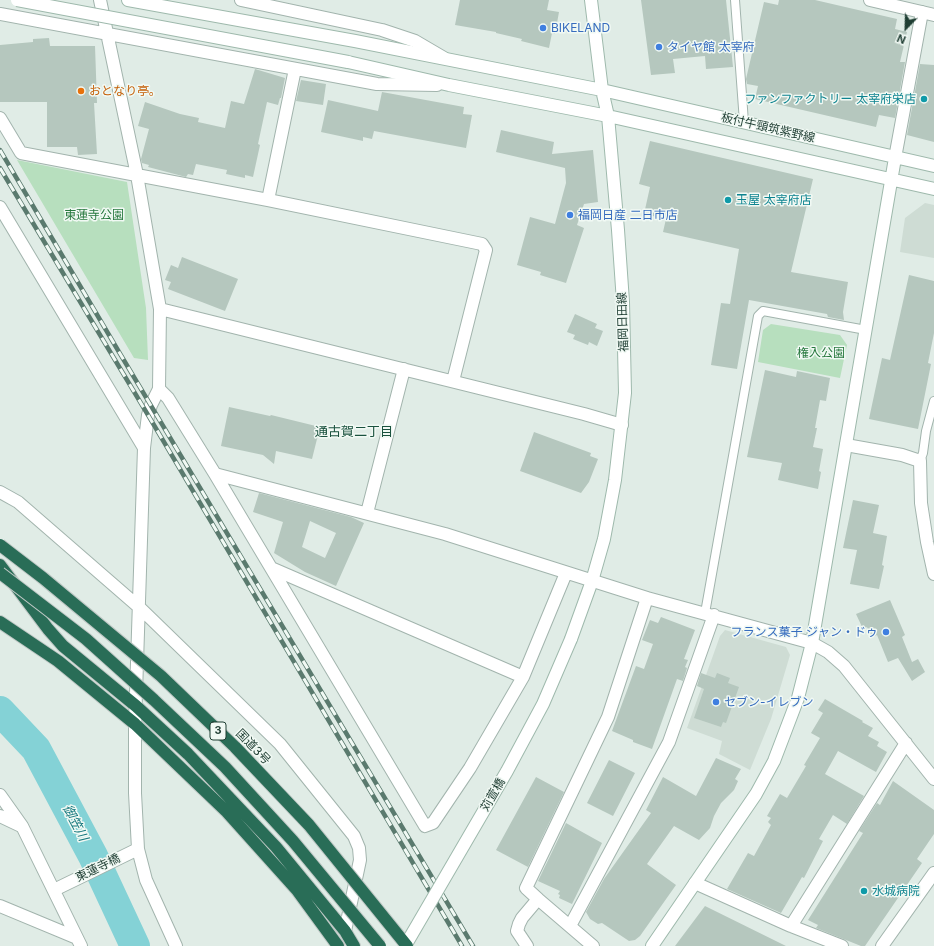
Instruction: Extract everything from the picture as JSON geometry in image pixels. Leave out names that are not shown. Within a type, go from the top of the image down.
[{"type":"highway","name":"国道3号","points":[[0,545],[43,578],[161,676],[235,747],[308,826],[406,946]]},
{"type":"highway","points":[[0,565],[48,629],[64,646],[136,706],[188,754],[276,847],[344,931],[354,946]]},
{"type":"highway","name":"3","points":[[0,573],[86,640],[154,700],[225,767],[293,840],[380,946]]},
{"type":"highway","points":[[0,622],[58,661],[135,724],[227,812],[297,890],[338,946]]},
{"type":"street","points":[[17,0],[348,62],[449,85]]},
{"type":"street","points":[[100,0],[137,175],[160,309],[159,389],[148,415],[144,448],[140,608],[135,724],[133,852],[176,946]]},
{"type":"street","name":"板付牛頸筑紫野線","points":[[128,0],[355,41],[602,90],[934,166]]},
{"type":"street","points":[[241,0],[254,1],[382,30],[415,41],[449,60]]},
{"type":"street","name":"福岡日田線","points":[[571,639],[592,581],[604,539],[615,480],[625,393],[623,302],[608,116],[602,90],[591,0]]},
{"type":"street","points":[[652,946],[756,794],[774,761],[798,698],[812,643],[895,158],[928,14],[870,0]]},
{"type":"street","points":[[0,14],[377,84],[449,85]]},
{"type":"street","points":[[268,200],[295,69]]},
{"type":"street","name":"板付牛頸筑紫野線","points":[[449,85],[608,116],[934,189]]},
{"type":"street","points":[[0,118],[21,153],[268,200],[482,244],[486,250],[453,381]]},
{"type":"street","points":[[0,207],[144,448]]},
{"type":"street","points":[[160,309],[453,381],[622,425]]},
{"type":"street","points":[[367,513],[404,369]]},
{"type":"street","points":[[159,389],[168,398],[215,474],[425,826],[433,823],[470,768],[523,677],[566,573]]},
{"type":"street","points":[[846,445],[902,455],[920,461],[921,503],[934,574]]},
{"type":"street","points":[[215,474],[445,534],[647,598],[812,643],[828,652],[844,666],[934,779]]},
{"type":"street","points":[[0,492],[18,502],[140,608],[280,744],[354,836],[360,848],[360,860],[344,931]]},
{"type":"street","points":[[271,568],[523,677]]},
{"type":"street","points":[[593,946],[526,888],[608,717],[647,598]]},
{"type":"street","points":[[570,926],[669,742],[710,614]]},
{"type":"street","name":"苅萱橋","points":[[406,946],[544,704],[571,639]]},
{"type":"street","points":[[791,926],[906,744]]},
{"type":"street","points":[[0,795],[22,826],[79,942]]},
{"type":"street","points":[[0,816],[22,826]]},
{"type":"street","name":"東蓮寺橋","points":[[54,890],[133,852]]},
{"type":"street","points":[[882,946],[934,873]]},
{"type":"street","points":[[695,883],[791,926],[842,946]]},
{"type":"street","points":[[527,946],[517,931],[522,918],[538,899]]},
{"type":"street","points":[[0,906],[79,942]]},
{"type":"lane","points":[[735,0],[744,122]]},
{"type":"lane","points":[[710,614],[758,316],[763,311],[866,330]]},
{"type":"lane","points":[[920,461],[934,401]]},
{"type":"shaded area","points":[[925,203],[934,205],[934,258],[900,252],[905,218]]},
{"type":"shaded area","points":[[725,630],[786,647],[790,655],[771,719],[750,770],[719,754],[722,741],[687,728],[720,636]]},
{"type":"green space","name":"東蓮寺公園","points":[[17,160],[127,182],[146,308],[148,360],[134,358]]},
{"type":"green space","name":"権入公園","points":[[771,324],[840,335],[847,345],[840,378],[758,362],[763,330]]},
{"type":"building","points":[[460,0],[549,0],[547,10],[559,12],[555,34],[552,33],[549,48],[521,41],[522,39],[496,32],[455,25]]},
{"type":"building","points":[[641,0],[726,0],[733,67],[706,69],[705,56],[673,59],[675,73],[651,75]]},
{"type":"building","points":[[779,0],[815,0],[897,19],[895,29],[907,32],[900,62],[905,62],[895,118],[879,115],[876,127],[755,99],[758,86],[747,84],[746,79],[764,2],[778,5]]},
{"type":"building","points":[[49,38],[50,46],[95,46],[97,103],[94,103],[97,154],[78,155],[77,147],[47,147],[47,102],[0,102],[0,45],[33,42],[33,39]]},
{"type":"building","name":"ファンファクトリー 太宰府栄店","points":[[920,64],[934,65],[934,142],[907,135]]},
{"type":"building","points":[[255,69],[285,78],[278,105],[267,102],[253,177],[245,175],[245,178],[226,174],[227,170],[196,164],[193,175],[188,174],[186,177],[148,167],[149,165],[142,163],[141,159],[149,129],[138,126],[145,102],[180,114],[199,118],[198,122],[225,128],[231,101],[244,104]]},
{"type":"building","points":[[301,80],[326,84],[323,105],[296,101]]},
{"type":"building","points":[[382,92],[464,107],[463,114],[472,115],[466,148],[374,131],[372,139],[363,137],[363,141],[321,132],[328,100],[378,111]]},
{"type":"building","points":[[501,130],[554,142],[552,154],[593,150],[598,202],[584,204],[577,225],[584,228],[566,283],[540,275],[541,272],[517,265],[530,217],[555,224],[566,183],[565,168],[496,152]]},
{"type":"building","name":"玉屋 太宰府店","points":[[650,141],[813,179],[791,272],[848,282],[843,312],[844,320],[828,317],[827,314],[749,300],[737,369],[711,365],[721,303],[730,304],[739,249],[663,232],[666,219],[644,214],[650,187],[639,184]]},
{"type":"building","points":[[182,257],[238,279],[225,311],[168,289],[171,282],[165,280],[171,265],[178,268]]},
{"type":"building","points":[[909,275],[934,281],[934,333],[928,363],[931,364],[918,429],[869,419],[882,358],[890,360]]},
{"type":"building","points":[[575,314],[597,324],[595,328],[603,331],[597,346],[589,342],[588,345],[573,339],[575,335],[567,332]]},
{"type":"building","points":[[765,370],[796,377],[797,371],[830,378],[826,401],[820,400],[815,428],[817,428],[813,447],[823,449],[819,471],[821,472],[818,489],[778,480],[782,463],[747,457]]},
{"type":"building","points":[[229,407],[271,415],[320,427],[312,459],[276,451],[274,464],[263,455],[221,446]]},
{"type":"building","points":[[534,432],[591,453],[590,456],[598,459],[589,482],[581,493],[520,471]]},
{"type":"building","points":[[259,493],[351,517],[364,523],[336,586],[305,572],[274,553],[283,522],[253,512]],"holes":[[[310,521],[336,533],[325,558],[302,547]]]},
{"type":"building","points":[[853,500],[879,505],[873,533],[887,536],[882,565],[884,566],[879,589],[850,584],[857,550],[843,548]]},
{"type":"building","name":"フランス菓子 ジャン・ドゥ","points":[[890,600],[905,635],[902,637],[912,662],[918,659],[925,672],[912,681],[898,658],[888,662],[877,635],[871,638],[867,627],[863,629],[856,614]]},
{"type":"building","points":[[661,617],[695,630],[684,659],[688,660],[685,667],[687,668],[683,681],[677,679],[652,749],[633,742],[633,740],[612,731],[636,666],[644,669],[653,644],[642,640],[650,620],[658,623]]},
{"type":"building","name":"セブン-イレブン","points":[[701,673],[715,678],[717,673],[730,678],[728,683],[739,687],[726,723],[723,722],[721,727],[694,718],[704,689],[697,686]]},
{"type":"building","points":[[825,699],[873,728],[868,736],[879,742],[877,746],[887,752],[876,772],[838,751],[825,774],[864,796],[847,824],[833,815],[819,839],[823,841],[804,878],[802,877],[781,913],[727,889],[748,853],[754,856],[771,825],[768,822],[771,818],[767,816],[780,794],[787,798],[806,766],[804,765],[820,738],[811,733],[823,713],[818,710]]},
{"type":"building","points":[[716,758],[741,769],[735,779],[738,781],[734,790],[721,803],[710,828],[699,840],[674,826],[647,864],[676,885],[640,936],[635,940],[629,941],[602,923],[598,924],[590,919],[586,912],[604,879],[651,813],[646,810],[663,777],[696,796]]},
{"type":"building","points":[[609,760],[635,773],[613,816],[587,803]]},
{"type":"building","points":[[536,777],[564,792],[528,867],[496,850]]},
{"type":"building","name":"水城病院","points":[[893,781],[934,810],[934,834],[917,859],[922,863],[865,946],[861,946],[816,928],[818,925],[808,920],[863,833],[859,831],[877,803],[880,805]]},
{"type":"building","points":[[566,823],[602,843],[572,904],[559,898],[560,895],[558,894],[560,891],[538,881]]},
{"type":"building","points":[[705,906],[786,946],[675,946]]},
{"type":"waterway","name":"御笠川","points":[[0,711],[36,749],[93,856],[135,946]]},
{"type":"railway","points":[[0,150],[473,946]]},
{"type":"railway","points":[[0,168],[462,946]]},
{"type":"place","name":"BIKELAND","points":[[543,28]]},
{"type":"place","name":"タイヤ館 太宰府","points":[[659,47]]},
{"type":"place","name":"おとなり亭。","points":[[81,91]]},
{"type":"place","name":"ファンファクトリー 太宰府栄店","points":[[924,99]]},
{"type":"place","name":"玉屋 太宰府店","points":[[728,200]]},
{"type":"place","name":"福岡日産 二日市店","points":[[570,215]]},
{"type":"place","name":"フランス菓子 ジャン・ドゥ","points":[[886,632]]},
{"type":"place","name":"セブン-イレブン","points":[[716,702]]},
{"type":"place","name":"水城病院","points":[[864,891]]},
{"type":"district","name":"通古賀二丁目","points":[[354,432]]}]
